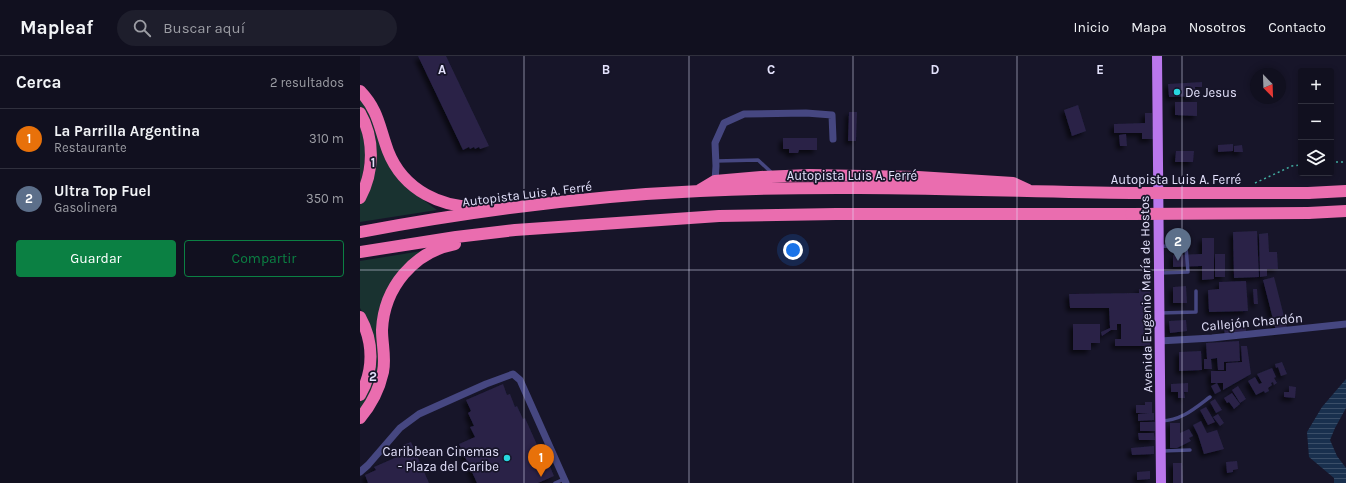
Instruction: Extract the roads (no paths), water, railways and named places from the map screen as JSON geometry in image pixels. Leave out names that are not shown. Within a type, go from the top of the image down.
[{"type":"highway","points":[[360,91],[378,116],[388,151],[400,173],[428,196],[448,204],[466,207],[528,201],[558,203]]},
{"type":"highway","points":[[360,113],[369,135],[371,152],[368,178],[360,198]]},
{"type":"highway","points":[[699,191],[714,181],[776,176],[864,175],[1005,182],[1013,183],[1032,191]]},
{"type":"highway","name":"Autopista Luis A. Ferré","points":[[360,232],[558,203],[699,191],[836,188],[1132,193],[1308,193],[1346,191]]},
{"type":"highway","points":[[360,252],[456,237],[515,230],[719,216],[836,214],[1308,213],[1346,211]]},
{"type":"highway","points":[[360,418],[372,402],[380,384],[384,361],[382,336],[384,317],[389,298],[399,279],[416,262],[430,252],[458,243],[492,238],[515,230]]},
{"type":"highway","points":[[360,317],[369,338],[371,356],[367,379],[360,395]]},
{"type":"main road","name":"Avenida Eugenio María de Hostos","points":[[1157,56],[1161,483]]},
{"type":"street","points":[[714,181],[716,161],[715,143],[724,123],[744,114],[806,113],[832,115],[833,139]]},
{"type":"street","name":"Callejón Chardón","points":[[1160,341],[1212,338],[1346,324]]},
{"type":"street","points":[[360,472],[368,465],[400,428],[419,414],[486,384],[513,374],[520,380],[565,481]]},
{"type":"lane","points":[[716,161],[758,160],[776,176]]},
{"type":"lane","points":[[1158,246],[1186,247],[1188,272],[1159,273]]},
{"type":"lane","points":[[1159,313],[1196,312],[1196,291]]},
{"type":"lane","points":[[1160,421],[1178,418],[1210,397]]},
{"type":"lane","points":[[1161,452],[1190,450]]},
{"type":"lane","points":[[555,483],[565,481]]},
{"type":"water","points":[[1346,379],[1346,408],[1330,440],[1337,456],[1346,468],[1346,483],[1334,483],[1334,478],[1309,457],[1307,432],[1322,407]]},
{"type":"place","name":"De Jesus","points":[[1177,92]]},
{"type":"place","name":"Ultra Top Fuel","points":[[1178,261]]},
{"type":"place","name":"Caribbean Cinemas - Plaza del Caribe","points":[[507,458]]},
{"type":"place","name":"La Parrilla Argentina","points":[[541,477]]}]
